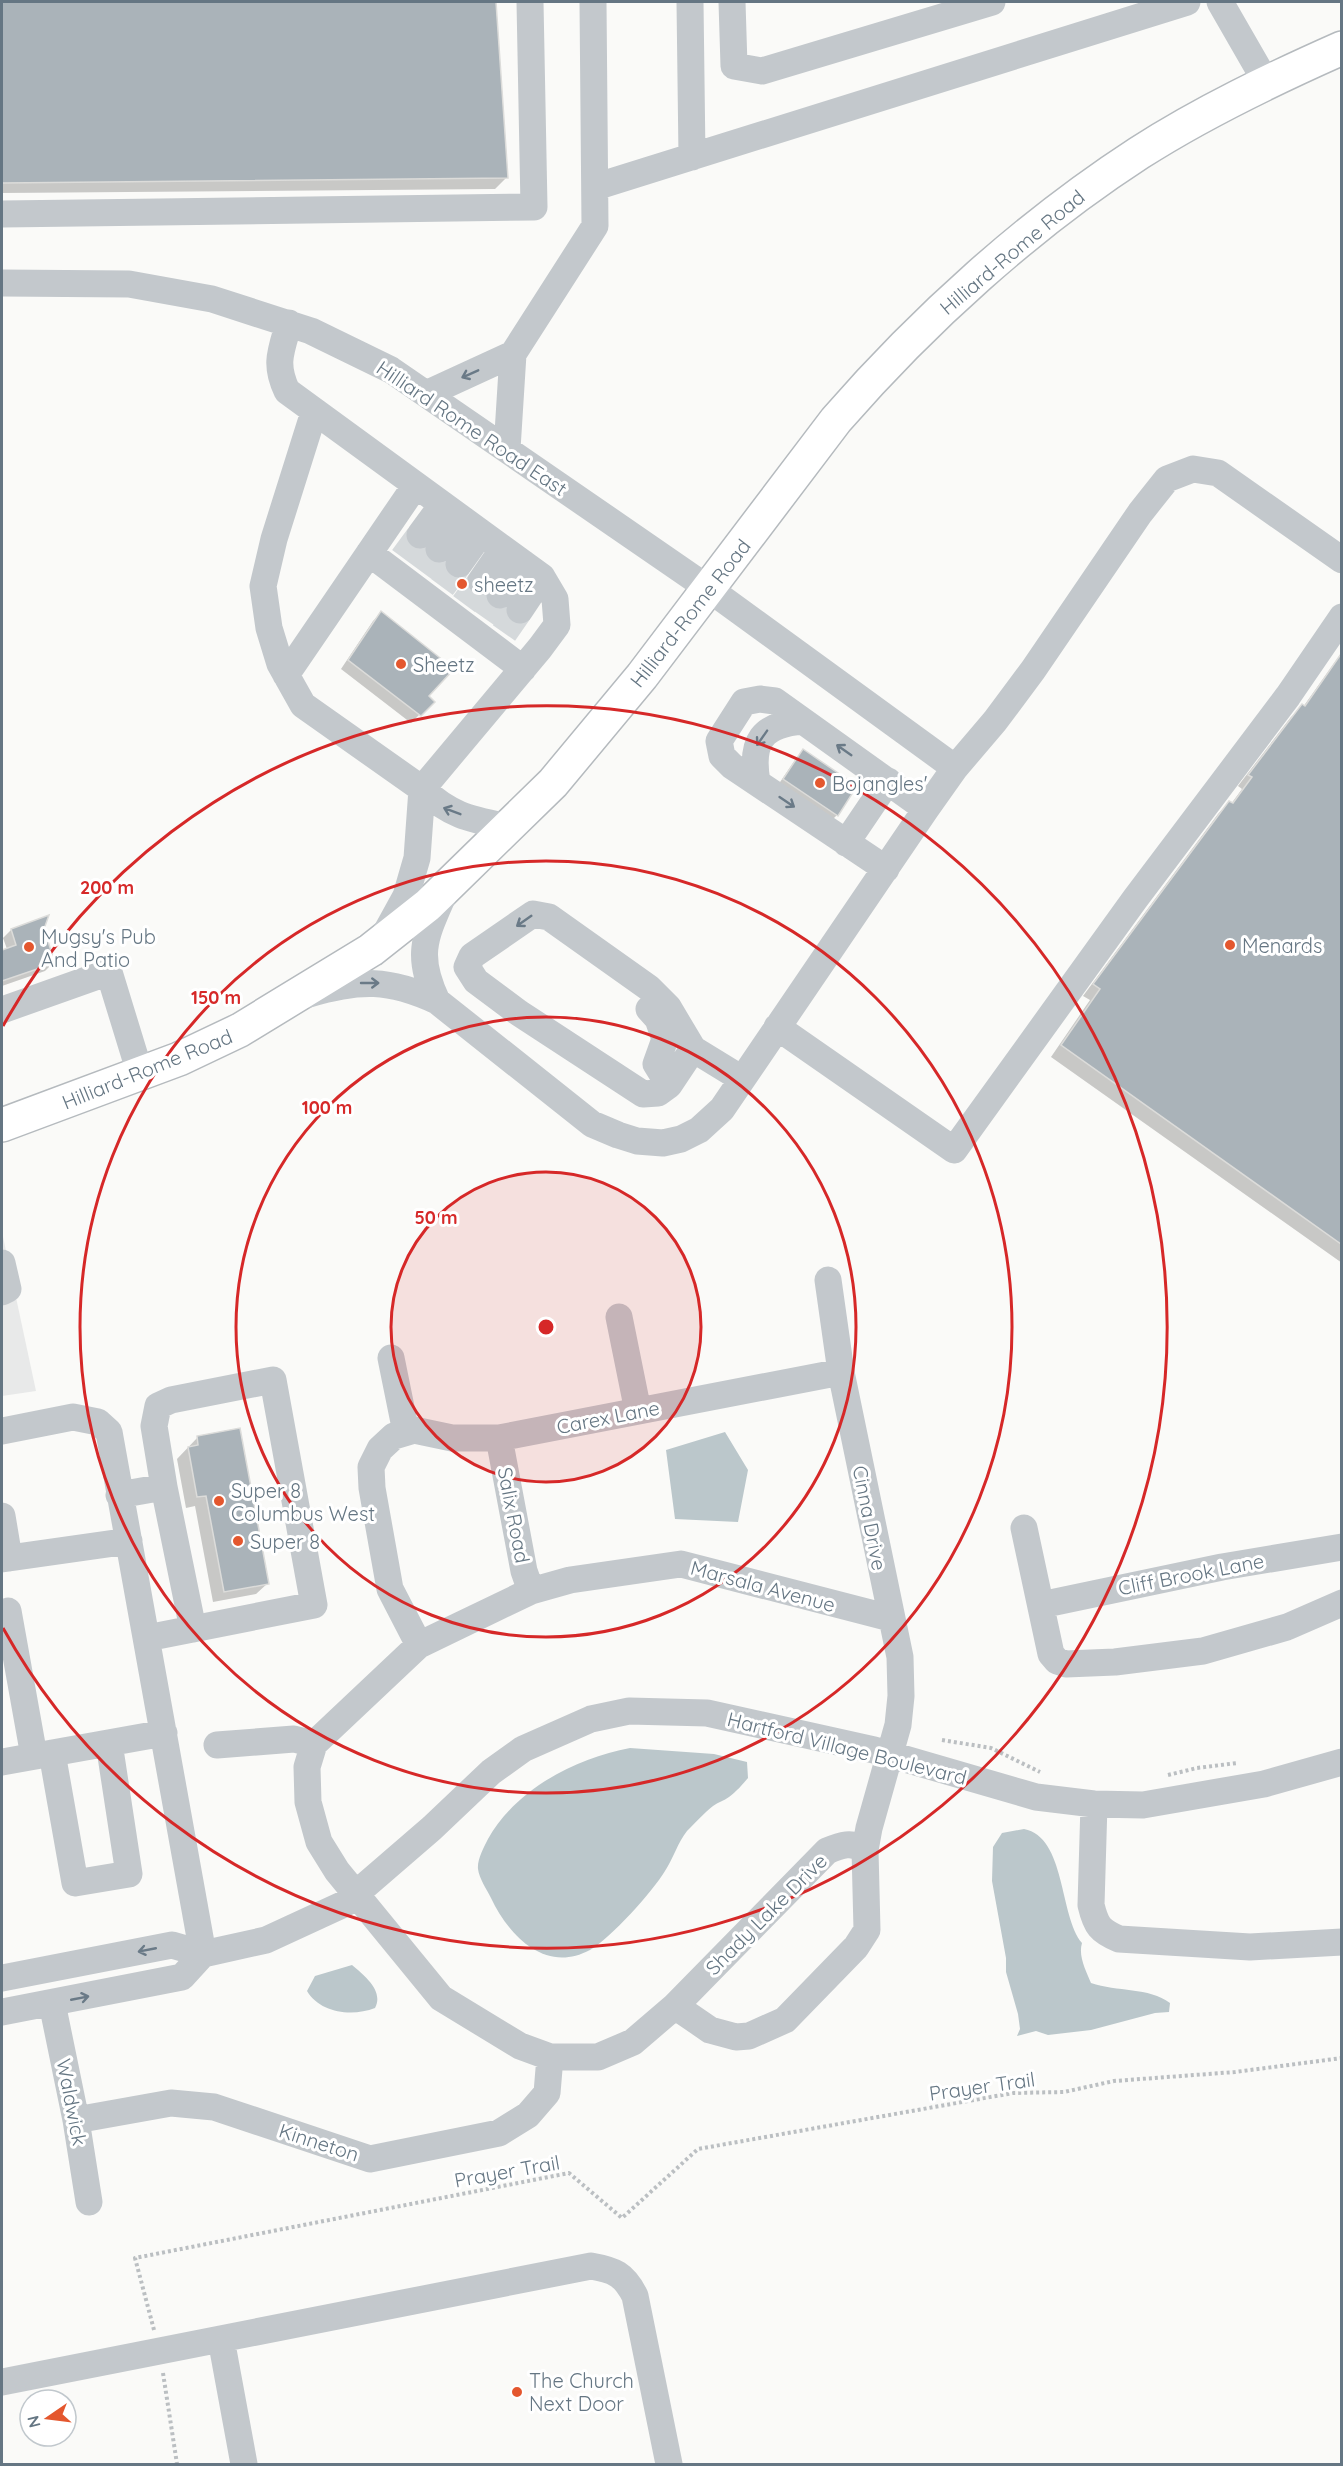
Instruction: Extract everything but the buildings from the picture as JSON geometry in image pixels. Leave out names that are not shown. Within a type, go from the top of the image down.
[{"type":"main road","name":"Hilliard-Rome Road","points":[[2,1125],[211,1045],[381,942],[428,905],[553,783],[642,676],[710,589],[836,420],[875,376],[963,289],[1089,187],[1140,152],[1266,82],[1341,48]]},
{"type":"street","points":[[2,214],[534,207],[530,2]]},
{"type":"street","points":[[507,450],[513,354],[595,226],[593,2]]},
{"type":"street","points":[[690,2],[692,157]]},
{"type":"street","points":[[732,2],[734,66],[762,70],[992,2]]},
{"type":"street","points":[[595,187],[1187,2]]},
{"type":"street","points":[[1220,2],[1266,82]]},
{"type":"street","name":"Hilliard Rome Road East","points":[[2,284],[129,284],[212,299],[311,331],[391,370],[710,589],[955,768]]},
{"type":"street","points":[[289,324],[279,357],[280,375],[287,391],[523,563],[555,599],[557,625],[422,789],[417,858],[406,896],[381,942]]},
{"type":"street","points":[[426,394],[513,354]]},
{"type":"street","points":[[314,412],[274,539],[263,586],[269,628],[280,664],[303,705],[422,789],[441,807],[474,820],[508,827]]},
{"type":"street","points":[[292,998],[332,987],[361,983],[390,983],[413,990],[437,1001],[592,1124],[637,1141],[663,1143],[681,1139],[699,1130],[722,1109],[926,809],[955,768],[995,721],[1033,670],[1140,513],[1167,479],[1193,469],[1218,473],[1341,560]]},
{"type":"street","points":[[286,675],[416,486]]},
{"type":"street","points":[[461,519],[439,550],[461,519]]},
{"type":"street","points":[[369,553],[418,579],[479,625],[523,669]]},
{"type":"street","points":[[523,563],[500,595],[523,563]]},
{"type":"street","points":[[777,1027],[954,1150],[1135,899],[1288,696],[1341,617]]},
{"type":"street","points":[[886,869],[732,766],[722,756],[719,741],[744,702],[760,699],[775,701],[926,809]]},
{"type":"street","points":[[757,782],[753,763],[756,747],[767,731],[782,723],[802,721]]},
{"type":"street","points":[[846,843],[888,781]]},
{"type":"street","points":[[437,1001],[428,981],[423,949],[447,886]]},
{"type":"street","points":[[693,1049],[669,1085],[658,1093],[643,1094],[519,1013],[476,981],[467,967],[472,956],[533,914],[549,917],[649,988],[668,1007],[693,1049],[742,1079]]},
{"type":"street","points":[[556,922],[556,939],[645,1003],[658,1019],[665,1039],[656,1064],[669,1085]]},
{"type":"street","points":[[2,1010],[109,972],[140,1073]]},
{"type":"street","points":[[496,1048],[519,1013]]},
{"type":"street","points":[[2,1263],[8,1289],[2,1292]]},
{"type":"street","name":"Cinna Drive","points":[[828,1280],[841,1372],[890,1618],[900,1657],[902,1696],[890,1756]]},
{"type":"street","points":[[619,1317],[638,1411]]},
{"type":"street","points":[[391,1358],[406,1432],[394,1436],[380,1449],[371,1467],[372,1488],[390,1589],[419,1645]]},
{"type":"street","name":"Carex Lane","points":[[406,1432],[414,1430],[452,1438],[499,1438],[841,1372]]},
{"type":"street","points":[[147,1638],[193,1629],[314,1605],[273,1380],[171,1400],[158,1406],[154,1426],[193,1629]]},
{"type":"street","points":[[2,1431],[73,1417],[98,1422],[109,1432],[203,1954],[182,1977],[2,2012]]},
{"type":"street","name":"Salix Road","points":[[499,1438],[524,1571],[531,1591]]},
{"type":"street","points":[[119,1495],[164,1487]]},
{"type":"street","points":[[2,1516],[5,1558],[129,1541]]},
{"type":"street","points":[[1024,1528],[1051,1654],[1057,1661],[1066,1664],[1115,1662],[1203,1651],[1287,1627],[1341,1604]]},
{"type":"street","name":"Cliff Brook Lane","points":[[1041,1605],[1222,1568],[1341,1547]]},
{"type":"street","name":"Marsala Avenue","points":[[314,1744],[419,1645],[531,1591],[570,1580],[681,1564],[890,1618]]},
{"type":"street","points":[[8,1611],[11,1685],[43,1755],[75,1883],[129,1874],[109,1743]]},
{"type":"street","name":"Hartford Village Boulevard","points":[[2,1978],[172,1945],[203,1954],[266,1940],[344,1904],[432,1828],[490,1772],[523,1749],[591,1719],[629,1711],[707,1713],[890,1756],[1036,1797],[1094,1804],[1143,1805],[1254,1786],[1341,1762]]},
{"type":"street","points":[[2,1762],[164,1733]]},
{"type":"street","points":[[217,1745],[294,1739],[314,1744],[307,1767],[308,1802],[319,1842],[337,1871],[357,1893]]},
{"type":"street","points":[[675,2006],[710,2030],[736,2037],[749,2036],[785,2020],[856,1947],[867,1930],[865,1850],[890,1756]]},
{"type":"street","points":[[1094,1804],[1091,1905],[1095,1920],[1105,1933],[1119,1940],[1250,1947],[1341,1942]]},
{"type":"street","name":"Shady Lake Drive","points":[[357,1893],[441,1998],[520,2046],[550,2056],[598,2057],[633,2042],[675,2006],[827,1851],[841,1845],[857,1844],[865,1850]]},
{"type":"street","name":"Waldwick","points":[[52,2003],[76,2120],[89,2202]]},
{"type":"street","name":"Kinneton","points":[[76,2120],[171,2103],[214,2107],[370,2159],[499,2133],[528,2115],[547,2093],[550,2056]]},
{"type":"street","points":[[2,2382],[591,2266],[611,2269],[628,2282],[635,2296],[669,2464]]},
{"type":"street","points":[[221,2339],[244,2464]]},
{"type":"path","points":[[942,1740],[991,1748],[1048,1774]]},
{"type":"path","points":[[1166,1775],[1197,1767],[1241,1762]]},
{"type":"path","name":"Prayer Trail","points":[[177,2464],[159,2351],[135,2258],[569,2173],[622,2218],[698,2149],[1013,2093],[1064,2092],[1114,2081],[1235,2072],[1341,2058]]},
{"type":"shaded area","points":[[2,1232],[36,1391],[2,1396]]},
{"type":"shaded area","points":[[725,1432],[748,1470],[738,1522],[675,1519],[666,1450]]},
{"type":"shaded area","points":[[630,1748],[714,1754],[747,1762],[748,1778],[734,1793],[713,1806],[687,1831],[659,1880],[608,1936],[590,1950],[574,1956],[558,1957],[544,1954],[530,1947],[518,1937],[499,1912],[479,1873],[478,1865],[481,1854],[500,1821],[514,1805],[549,1778],[589,1759]]},
{"type":"shaded area","points":[[1024,1829],[1038,1835],[1048,1846],[1055,1861],[1069,1915],[1082,1943],[1082,1958],[1091,1983],[1152,1994],[1170,2003],[1169,2012],[1155,2013],[1091,2030],[1048,2035],[1036,2031],[1017,2036],[1020,2029],[1018,2014],[1006,1972],[1006,1958],[992,1881],[993,1847],[1002,1833]]},
{"type":"shaded area","points":[[352,1965],[372,1984],[377,1996],[375,2008],[356,2012],[337,2011],[320,2004],[307,1991],[315,1976]]},
{"type":"tunnel","points":[[403,558],[420,535]]},
{"type":"tunnel","points":[[422,572],[439,549]]},
{"type":"tunnel","points":[[442,587],[459,564]]},
{"type":"tunnel","points":[[464,604],[481,581]]},
{"type":"tunnel","points":[[484,618],[500,595]]},
{"type":"tunnel","points":[[504,633],[520,610]]},
{"type":"place","name":"sheetz","points":[[462,584]]},
{"type":"place","name":"Sheetz","points":[[401,664]]},
{"type":"place","name":"Bojangles'","points":[[820,783]]},
{"type":"place","name":"Menards","points":[[1230,945]]},
{"type":"place","name":"Mugsy's Pub And Patio","points":[[29,947]]},
{"type":"place","name":"Super 8 Columbus West","points":[[219,1501]]},
{"type":"place","name":"Super 8","points":[[238,1541]]},
{"type":"place","name":"The Church Next Door","points":[[517,2392]]}]
